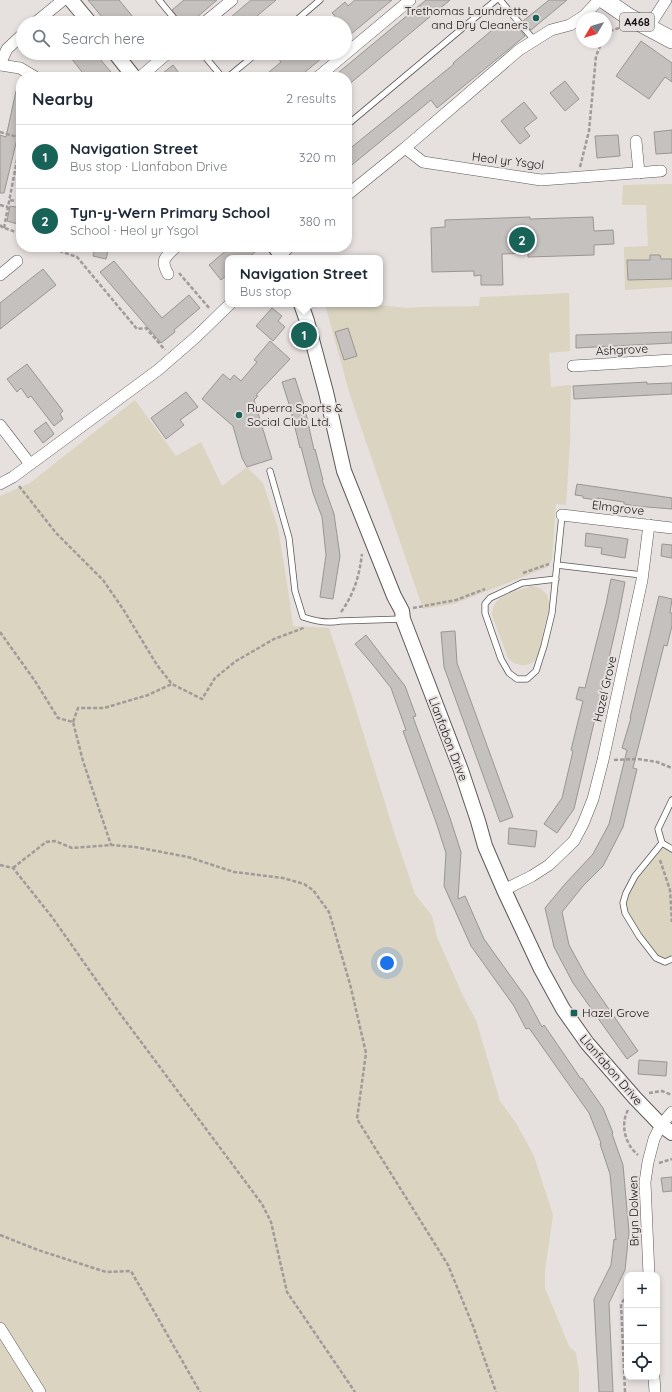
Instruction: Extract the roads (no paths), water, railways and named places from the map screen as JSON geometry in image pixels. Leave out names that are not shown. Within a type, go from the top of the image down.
[{"type":"main road","name":"A468","points":[[604,0],[629,17],[672,40]]},
{"type":"street","points":[[44,16],[63,0]]},
{"type":"street","points":[[71,0],[84,16]]},
{"type":"street","points":[[213,16],[232,0]]},
{"type":"street","points":[[352,49],[410,0]]},
{"type":"street","points":[[352,191],[405,148],[519,50],[551,30],[570,25],[584,16],[599,0]]},
{"type":"street","points":[[648,28],[666,0]]},
{"type":"street","points":[[16,41],[7,49],[0,65],[20,68],[27,72]]},
{"type":"street","points":[[120,60],[130,72]]},
{"type":"street","points":[[146,72],[160,60]]},
{"type":"street","points":[[324,72],[338,60]]},
{"type":"street","points":[[636,141],[639,173]]},
{"type":"street","name":"Heol yr Ysgol","points":[[405,148],[423,162],[541,180],[661,171]]},
{"type":"street","points":[[168,274],[164,267],[163,261],[170,252]]},
{"type":"street","points":[[0,275],[17,261]]},
{"type":"street","points":[[0,484],[12,477],[158,370],[227,307]]},
{"type":"street","name":"Llanfabon Drive","points":[[302,307],[308,321],[344,471],[403,615],[460,770],[485,846],[504,890],[541,970],[564,1009],[587,1043],[635,1098],[666,1129]]},
{"type":"street","name":"Ashgrove","points":[[573,366],[672,360]]},
{"type":"street","points":[[0,425],[30,464]]},
{"type":"street","name":"Elmgrove","points":[[562,515],[672,528]]},
{"type":"street","name":"Hazel Grove","points":[[504,890],[532,876],[549,865],[574,841],[593,799],[603,760],[642,576],[650,525]]},
{"type":"street","name":"Bryn Dolwen","points":[[649,1272],[645,1182],[648,1162],[654,1140],[666,1129],[672,1112]]},
{"type":"street","points":[[0,1328],[40,1392]]},
{"type":"street","points":[[654,1380],[655,1392]]},
{"type":"lane","points":[[159,0],[172,16]]},
{"type":"lane","points":[[301,16],[320,0]]},
{"type":"lane","points":[[352,121],[496,0]]},
{"type":"lane","points":[[500,0],[534,40]]},
{"type":"lane","points":[[208,60],[218,72]]},
{"type":"lane","points":[[234,72],[249,60]]},
{"type":"lane","points":[[270,471],[289,538],[295,591],[302,617],[314,621],[333,622],[403,615]]},
{"type":"lane","points":[[556,579],[522,583],[490,598],[485,604],[485,613],[501,659],[509,673],[517,679],[527,679],[536,670],[544,646],[552,613],[556,579],[558,562],[562,515]]},
{"type":"lane","points":[[558,562],[642,576]]},
{"type":"lane","points":[[672,800],[658,830],[662,842],[672,849]]},
{"type":"lane","points":[[662,842],[635,876],[626,893],[623,903],[625,913],[639,936],[656,958],[665,962],[672,959]]},
{"type":"place","name":"Trethomas Laundrette and Dry Cleaners","points":[[536,18]]},
{"type":"place","name":"Tyn-y-Wern Primary School","points":[[522,240]]},
{"type":"place","name":"Navigation Street","points":[[304,335]]},
{"type":"place","name":"Ruperra Sports & Social Club Ltd.","points":[[239,415]]},
{"type":"place","name":"Hazel Grove","points":[[574,1013]]}]
